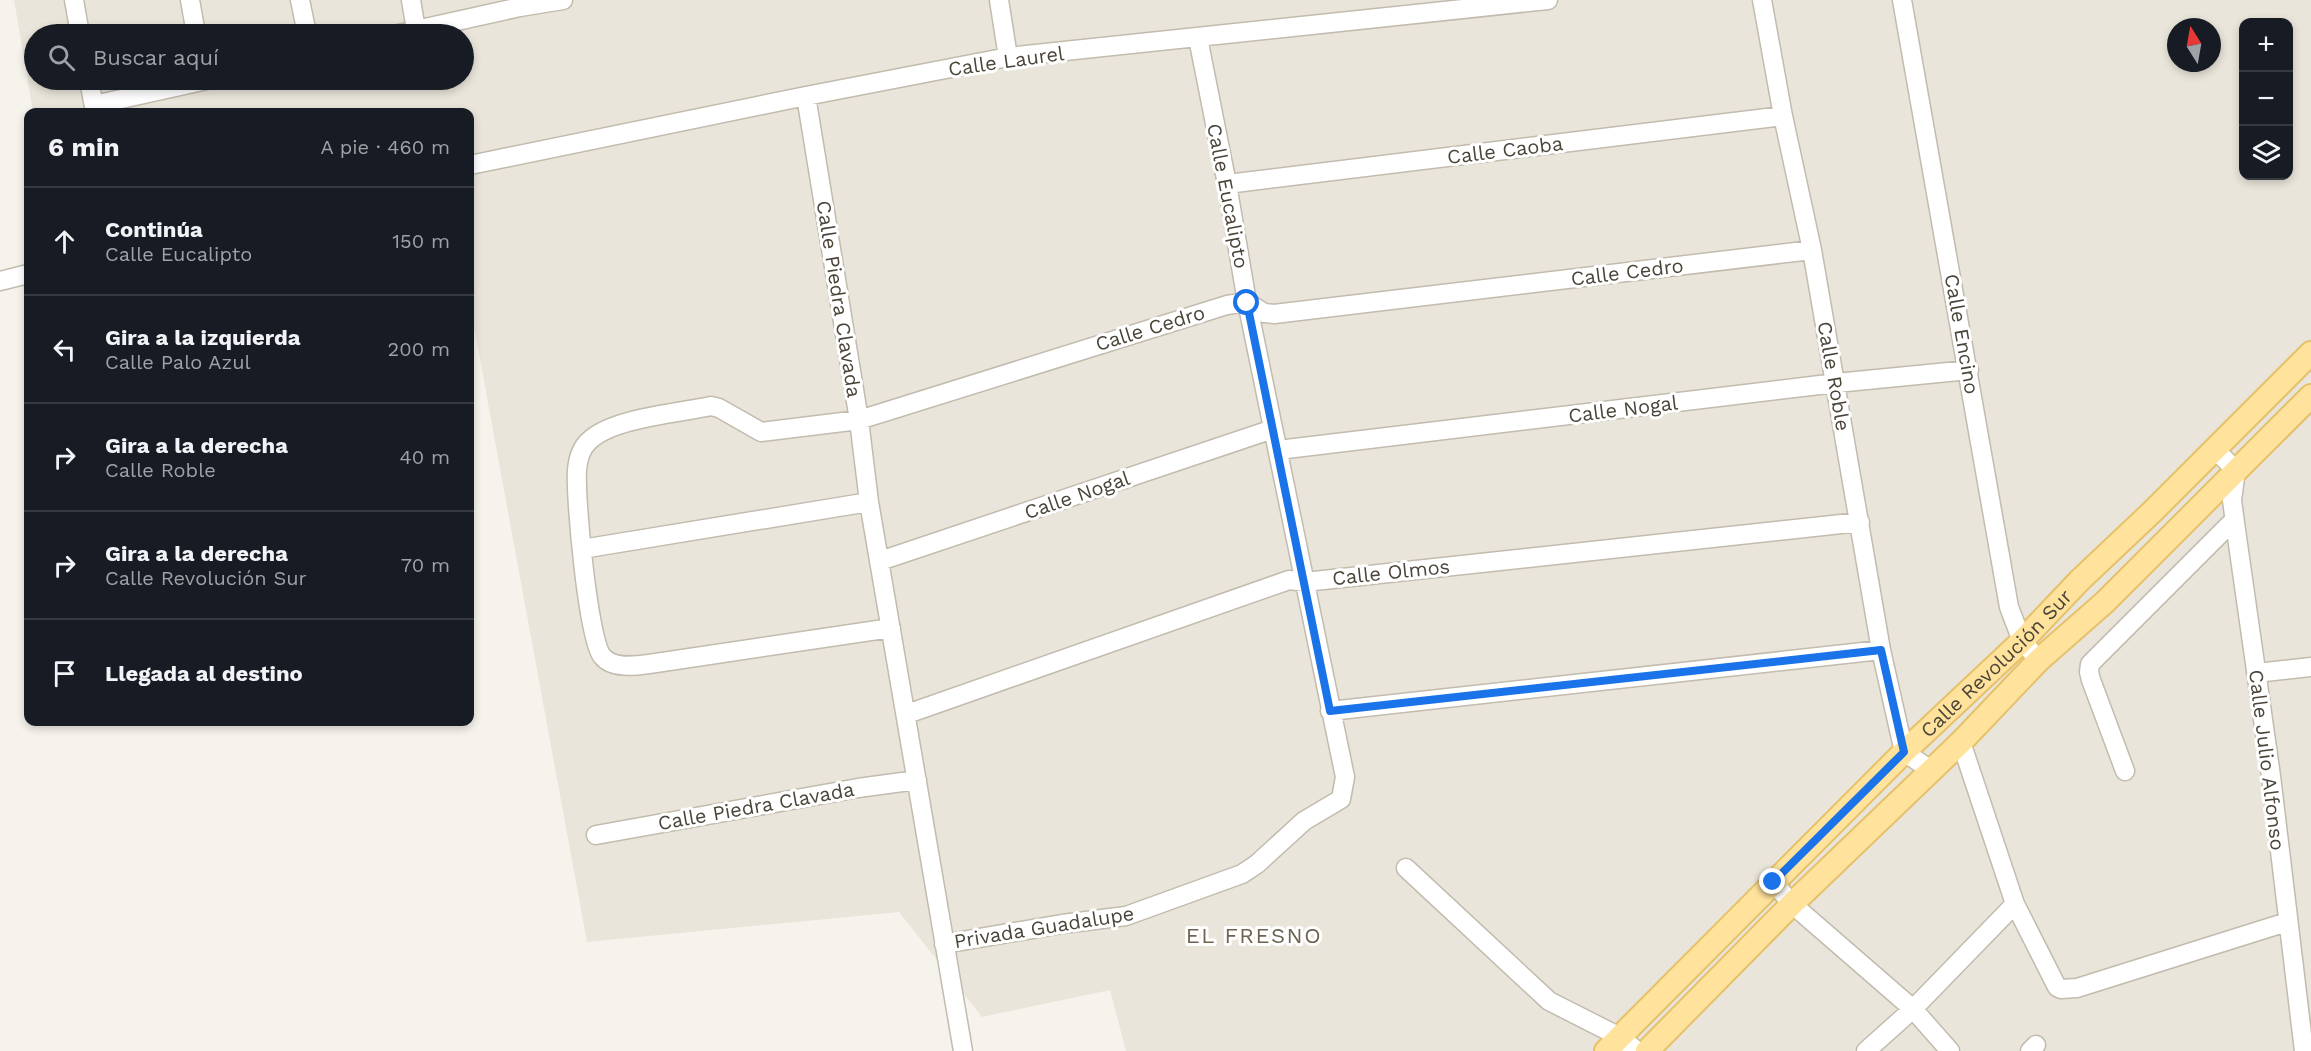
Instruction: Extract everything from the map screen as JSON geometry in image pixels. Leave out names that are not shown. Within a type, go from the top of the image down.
[{"type":"main road","name":"Calle Revolución Sur","points":[[1621,1046],[1773,882],[1904,752],[2022,641],[2080,580],[2153,511],[2311,353]]},
{"type":"main road","name":"Calle Revolución Sur","points":[[1647,1051],[1792,904],[1961,742],[2039,660],[2105,602],[2311,396]]},
{"type":"main road","points":[[2153,511],[2176,531]]},
{"type":"main road","points":[[2080,580],[2105,602]]},
{"type":"street","points":[[74,0],[79,24]]},
{"type":"street","points":[[190,0],[194,24]]},
{"type":"street","points":[[300,0],[305,24]]},
{"type":"street","points":[[411,0],[415,24]]},
{"type":"street","points":[[439,24],[520,3],[563,0]]},
{"type":"street","points":[[999,0],[1008,57]]},
{"type":"street","name":"Calle Laurel","points":[[474,164],[1008,57],[1548,0]]},
{"type":"street","name":"Calle Roble","points":[[1762,0],[1783,116],[1812,250],[1881,650],[1904,752]]},
{"type":"street","name":"Calle Encino","points":[[1902,0],[2009,607],[2022,641],[2039,660]]},
{"type":"street","name":"Calle Eucalipto","points":[[1197,38],[1227,184],[1247,303],[1345,777]]},
{"type":"street","points":[[91,90],[94,108]]},
{"type":"street","points":[[98,108],[167,90]]},
{"type":"street","name":"Calle Piedra Clavada","points":[[806,96],[859,420],[869,502],[963,1051]]},
{"type":"street","name":"Calle Caoba","points":[[1227,184],[1783,116]]},
{"type":"street","name":"Calle Cedro","points":[[582,549],[577,485],[582,450],[596,435],[620,424],[711,406],[719,408],[761,432],[859,420],[1207,310],[1247,303],[1264,313],[1274,314],[1812,250]]},
{"type":"street","points":[[0,281],[24,275]]},
{"type":"street","name":"Calle Nogal","points":[[1278,450],[1836,383],[1969,370]]},
{"type":"street","name":"Calle Nogal","points":[[880,561],[1273,429]]},
{"type":"street","points":[[2214,449],[2236,470]]},
{"type":"street","name":"Calle Julio Alfonso","points":[[2236,470],[2232,500],[2234,520],[2271,776],[2303,1051]]},
{"type":"street","points":[[869,502],[582,549],[598,648],[607,661],[618,665],[650,664],[891,628]]},
{"type":"street","points":[[2125,771],[2091,680],[2090,664],[2234,520]]},
{"type":"street","name":"Calle Olmos","points":[[907,714],[1289,580],[1305,582],[1860,522]]},
{"type":"street","points":[[1330,711],[1881,650]]},
{"type":"street","points":[[2256,673],[2311,667]]},
{"type":"street","points":[[1961,742],[2014,904],[2054,983],[2061,989],[2078,988],[2287,922]]},
{"type":"street","points":[[1904,752],[1931,770]]},
{"type":"street","name":"Privada Guadalupe","points":[[945,944],[1062,924],[1126,916],[1242,874],[1257,864],[1310,817],[1336,804],[1344,792],[1345,777]]},
{"type":"street","name":"Calle Piedra Clavada","points":[[596,835],[847,790],[917,780]]},
{"type":"street","points":[[1406,868],[1549,1001],[1621,1046]]},
{"type":"street","points":[[1773,882],[1792,904],[1913,1009],[1950,1051]]},
{"type":"street","points":[[1866,1051],[1913,1009],[2014,904]]},
{"type":"shaded area","points":[[14,0],[2311,0],[2311,1051],[1126,1051],[1110,990],[982,1017],[899,912],[587,942],[474,327],[474,108],[32,108],[29,90],[474,90],[474,24],[24,24],[24,59]]},
{"type":"district","name":"EL FRESNO","points":[[1254,935]]},
{"type":"route","points":[[1247,303],[1330,711],[1881,650],[1904,752],[1773,882]]}]
